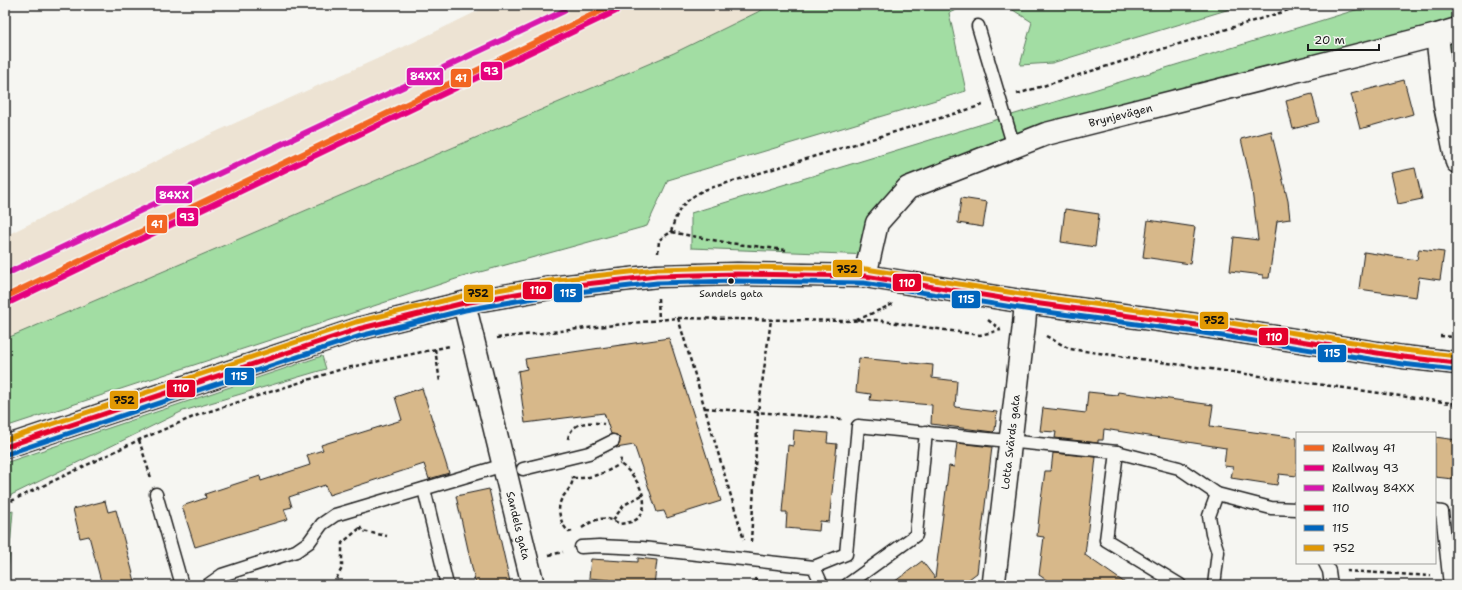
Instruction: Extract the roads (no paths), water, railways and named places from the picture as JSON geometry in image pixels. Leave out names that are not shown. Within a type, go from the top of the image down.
[{"type":"main road","name":"Brynjevägen","points":[[865,276],[877,223],[908,188],[1046,134],[1447,32]]},
{"type":"main road","points":[[1447,32],[1446,105],[1457,162]]},
{"type":"main road","points":[[5,446],[358,329],[464,303],[550,288],[626,278],[737,274],[865,276],[1026,302],[1204,326],[1403,357],[1457,363]]},
{"type":"main road","name":"Lotta Svärds gata","points":[[994,584],[1026,302]]},
{"type":"main road","name":"Sandels gata","points":[[464,303],[514,467],[533,585]]},
{"type":"lane","points":[[978,26],[1014,147]]},
{"type":"lane","points":[[581,548],[599,546],[642,548],[814,567],[846,554],[858,426],[1011,440],[1117,452],[1179,468],[1216,494],[1271,508],[1296,509]]},
{"type":"lane","points":[[847,585],[916,535],[926,432]]},
{"type":"lane","points":[[208,585],[222,575],[296,551],[308,542],[322,524],[335,515],[424,488],[514,467],[570,458],[590,453],[613,441]]},
{"type":"lane","points":[[1117,452],[1106,540],[1180,585]]},
{"type":"lane","points":[[424,488],[447,585]]},
{"type":"lane","points":[[156,494],[182,585]]},
{"type":"lane","points":[[1214,585],[1218,552],[1212,534],[1209,516],[1216,494]]},
{"type":"lane","points":[[1436,511],[1442,512],[1450,581]]},
{"type":"lane","points":[[814,567],[822,585]]},
{"type":"lane","points":[[1327,567],[1331,585]]},
{"type":"rail line","name":"41","points":[[5,297],[613,5]]},
{"type":"rail line","name":"84XX","points":[[8,273],[564,11]]},
{"type":"rail line","name":"93","points":[[8,303],[616,11]]},
{"type":"place","name":"Sandels gata","points":[[731,281]]}]
